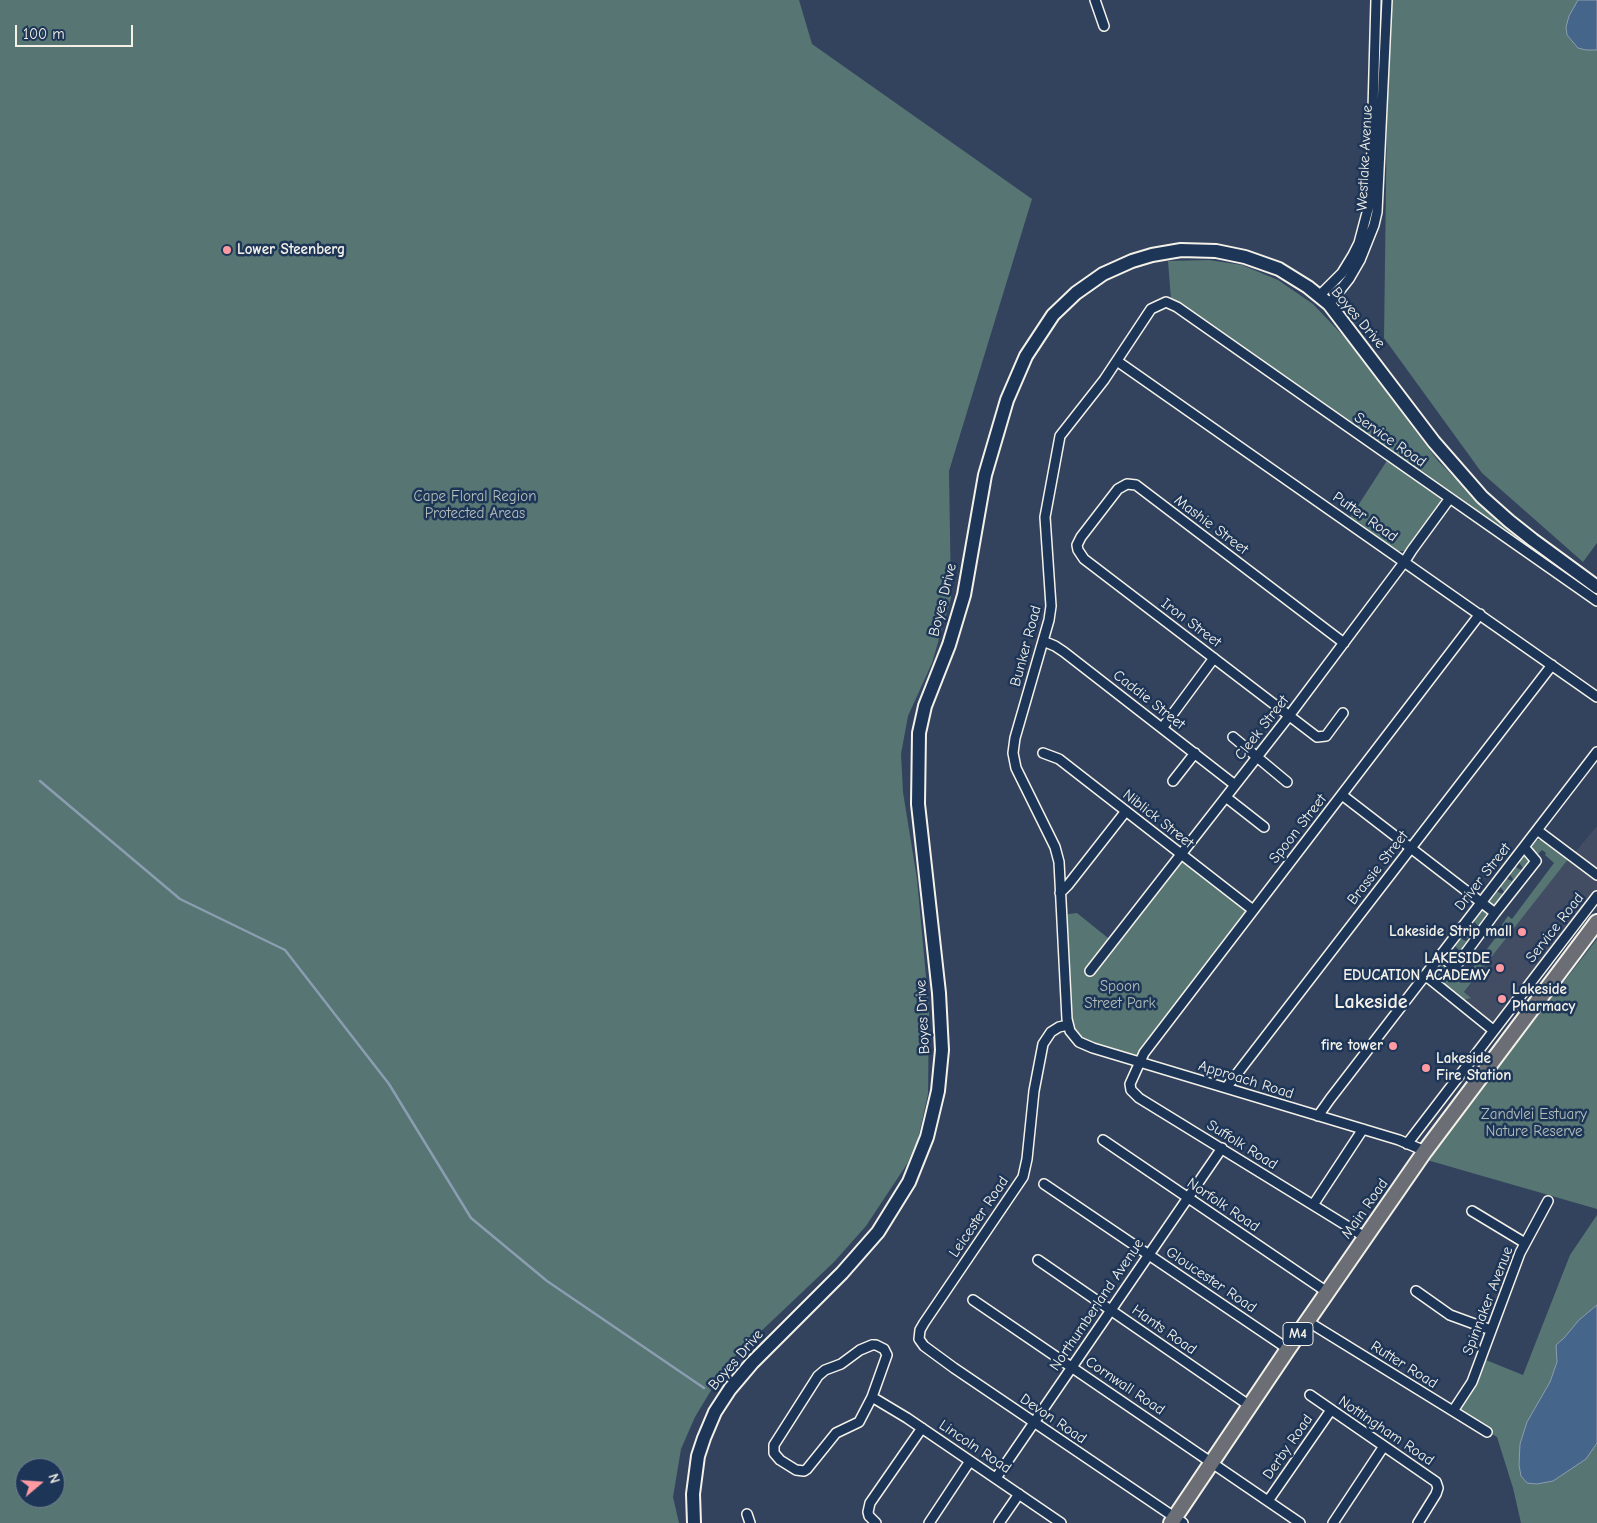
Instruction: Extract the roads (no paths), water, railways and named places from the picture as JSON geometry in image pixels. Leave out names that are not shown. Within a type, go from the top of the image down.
[{"type":"main road","name":"Boyes Drive","points":[[694,1523],[692,1494],[698,1456],[709,1424],[719,1406],[730,1388],[752,1363],[842,1273],[878,1232],[909,1182],[927,1137],[938,1091],[942,1050],[939,993],[918,804],[919,733],[925,706],[949,644],[964,595],[985,475],[1007,400],[1026,356],[1053,315],[1076,293],[1103,274],[1132,261],[1152,255],[1181,250],[1231,253],[1279,269],[1324,300],[1434,442],[1482,497],[1532,540],[1597,587]]},
{"type":"main road","name":"Main Road","points":[[1176,1521],[1212,1462],[1424,1152],[1597,922]]},
{"type":"street","points":[[1095,0],[1104,26]]},
{"type":"street","name":"Westlake Avenue","points":[[1324,300],[1360,243],[1368,209],[1371,175],[1376,0]]},
{"type":"street","name":"Westlake Avenue","points":[[1324,300],[1349,279],[1360,260],[1374,225],[1377,212],[1387,0]]},
{"type":"street","name":"Bunker Road","points":[[1068,1025],[1057,854],[1016,768],[1013,759],[1015,738],[1049,620],[1051,597],[1045,517],[1059,442],[1063,432],[1117,361],[1151,309],[1166,302]]},
{"type":"street","name":"Service Road","points":[[1166,302],[1177,307],[1597,601]]},
{"type":"street","name":"Putter Road","points":[[1117,361],[1597,697]]},
{"type":"street","name":"Mashie Street","points":[[1078,550],[1077,544],[1081,537],[1118,489],[1127,484],[1136,485],[1344,643]]},
{"type":"street","name":"Cleek Street","points":[[1090,971],[1227,798],[1406,562],[1412,550],[1450,498]]},
{"type":"street","name":"Iron Street","points":[[1078,550],[1084,559],[1317,737],[1323,738],[1326,736],[1343,713]]},
{"type":"street","name":"Spoon Street","points":[[1140,1063],[1144,1053],[1480,614]]},
{"type":"street","name":"Caddie Street","points":[[1043,641],[1058,648],[1235,785]]},
{"type":"street","points":[[1162,727],[1214,658]]},
{"type":"street","name":"Brassie Street","points":[[1226,1088],[1552,665]]},
{"type":"street","points":[[1233,737],[1287,782]]},
{"type":"street","name":"Driver Street","points":[[1318,1116],[1597,752]]},
{"type":"street","name":"Niblick Street","points":[[1043,753],[1059,759],[1253,910]]},
{"type":"street","points":[[1173,780],[1195,753]]},
{"type":"street","points":[[1342,795],[1493,911]]},
{"type":"street","points":[[1227,798],[1264,827]]},
{"type":"street","points":[[1060,892],[1073,879],[1126,811]]},
{"type":"street","points":[[1537,830],[1597,875]]},
{"type":"street","points":[[1440,955],[1456,966],[1493,911],[1536,862],[1524,847]]},
{"type":"street","name":"Service Road","points":[[1407,1144],[1597,896]]},
{"type":"street","points":[[1425,975],[1493,1030]]},
{"type":"street","name":"Approach Road","points":[[1068,1025],[1072,1035],[1082,1044],[1363,1129],[1424,1152]]},
{"type":"street","name":"Leicester Road","points":[[919,1339],[920,1330],[924,1323],[1023,1177],[1028,1159],[1034,1091],[1043,1044],[1051,1032],[1059,1027],[1068,1025]]},
{"type":"street","name":"Suffolk Road","points":[[1140,1063],[1130,1084],[1134,1094],[1366,1237]]},
{"type":"street","points":[[1448,1090],[1463,1100]]},
{"type":"street","points":[[1313,1205],[1363,1129]]},
{"type":"street","name":"Norfolk Road","points":[[1103,1140],[1327,1292]]},
{"type":"street","name":"Northumberland Avenue","points":[[996,1478],[1222,1148]]},
{"type":"street","name":"Gloucester Road","points":[[1044,1184],[1288,1349]]},
{"type":"street","name":"Spinnaker Avenue","points":[[1453,1411],[1472,1382],[1525,1243],[1548,1201]]},
{"type":"street","points":[[1472,1211],[1525,1243]]},
{"type":"street","name":"Hants Road","points":[[1038,1260],[1250,1406]]},
{"type":"street","points":[[1416,1291],[1450,1315],[1491,1330]]},
{"type":"street","name":"Cornwall Road","points":[[973,1300],[1300,1523]]},
{"type":"street","name":"Rutter Road","points":[[1307,1321],[1487,1432]]},
{"type":"street","name":"Devon Road","points":[[919,1339],[924,1346],[954,1368],[1176,1521]]},
{"type":"street","points":[[876,1345],[884,1349],[887,1355],[872,1397],[859,1422],[836,1433],[804,1471],[796,1470],[780,1460],[774,1452],[774,1445],[818,1376],[825,1370],[841,1364],[865,1348],[876,1345]]},
{"type":"street","name":"Nottingham Road","points":[[1310,1395],[1436,1482],[1438,1488],[1436,1494],[1418,1523]]},
{"type":"street","name":"Lincoln Road","points":[[872,1397],[922,1428],[1061,1523]]},
{"type":"street","name":"Derby Road","points":[[1268,1501],[1331,1410]]},
{"type":"street","points":[[876,1523],[869,1516],[868,1507],[922,1428]]},
{"type":"street","points":[[1334,1523],[1384,1446]]},
{"type":"street","points":[[929,1523],[970,1461]]},
{"type":"street","points":[[999,1523],[1019,1494]]},
{"type":"water","points":[[1578,0],[1597,0],[1597,50],[1578,48],[1567,35],[1566,27],[1569,16]]},
{"type":"water","points":[[1597,1305],[1597,1443],[1586,1459],[1553,1481],[1537,1484],[1527,1483],[1521,1476],[1519,1465],[1520,1444],[1527,1422],[1550,1382],[1557,1362],[1556,1345],[1579,1320]]},
{"type":"waterway","points":[[40,781],[180,899],[285,950],[389,1084],[471,1218],[547,1281],[704,1388]]},
{"type":"place","name":"Lower Steenberg","points":[[227,250]]},
{"type":"place","name":"Lakeside Strip mall","points":[[1522,932]]},
{"type":"place","name":"LAKESIDE EDUCATION ACADEMY","points":[[1500,968]]},
{"type":"place","name":"Lakeside Pharmacy","points":[[1502,999]]},
{"type":"place","name":"fire tower","points":[[1393,1046]]},
{"type":"place","name":"Lakeside Fire Station","points":[[1426,1068]]},
{"type":"district","name":"Lakeside","points":[[1371,1002]]},
{"type":"park label","name":"Cape Floral Region Protected Areas","points":[[475,506]]},
{"type":"park label","name":"Spoon Street Park","points":[[1120,996]]},
{"type":"park label","name":"Zandvlei Estuary Nature Reserve","points":[[1534,1124]]}]
